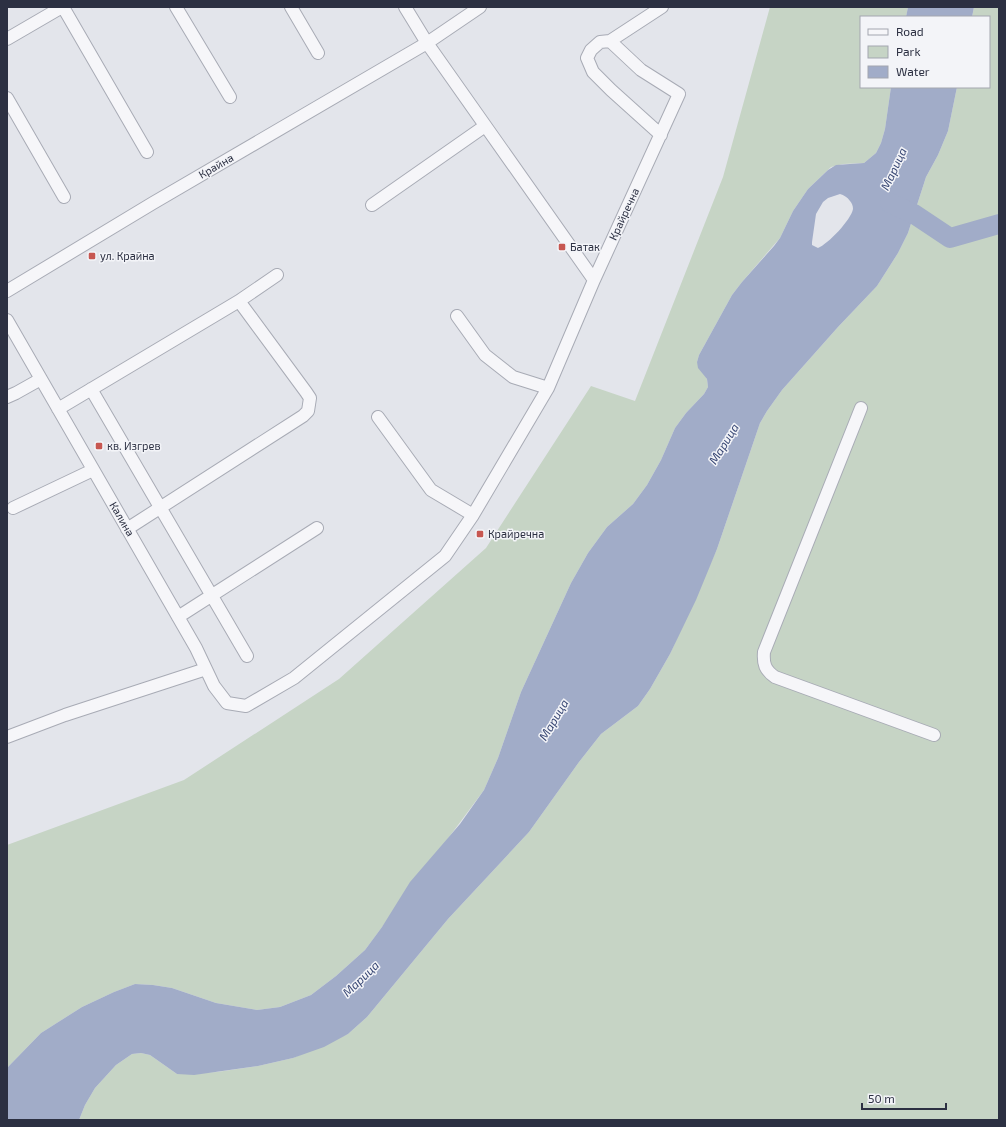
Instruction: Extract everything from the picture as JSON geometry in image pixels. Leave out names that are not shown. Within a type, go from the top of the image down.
[{"type":"street","points":[[7,39],[63,7],[147,152]]},
{"type":"street","points":[[176,7],[230,97]]},
{"type":"street","points":[[291,7],[318,53]]},
{"type":"street","points":[[405,7],[427,43],[594,280]]},
{"type":"street","points":[[462,20],[465,7]]},
{"type":"street","points":[[427,43],[480,7]]},
{"type":"street","points":[[660,134],[593,72],[587,58],[591,50],[600,42],[610,41],[662,7]]},
{"type":"street","name":"Крайречна","points":[[246,706],[294,678],[445,556],[473,515],[548,388],[594,280],[679,94],[641,70],[610,41]]},
{"type":"street","name":"Крайна","points":[[7,291],[153,203],[427,43]]},
{"type":"street","points":[[7,98],[64,197]]},
{"type":"street","points":[[372,205],[485,126]]},
{"type":"street","points":[[58,409],[239,301],[277,275]]},
{"type":"street","points":[[127,529],[303,416],[308,411],[310,398],[239,301]]},
{"type":"street","points":[[457,316],[485,355],[514,377],[548,388]]},
{"type":"street","name":"Калина","points":[[7,320],[196,648],[214,686],[227,703],[246,706]]},
{"type":"street","points":[[7,396],[16,393],[41,379]]},
{"type":"street","points":[[91,389],[247,656]]},
{"type":"street","points":[[861,408],[764,652],[763,661],[768,672],[775,677],[934,735]]},
{"type":"street","points":[[378,416],[431,490],[473,515]]},
{"type":"street","points":[[13,508],[93,470]]},
{"type":"street","points":[[178,617],[317,528]]},
{"type":"street","points":[[7,737],[65,715],[206,669]]},
{"type":"green space","points":[[770,7],[908,7],[906,16],[860,16],[860,88],[891,88],[885,129],[876,153],[864,163],[843,164],[831,167],[808,189],[793,211],[780,238],[732,295],[699,355],[697,362],[707,379],[708,387],[704,394],[686,413],[675,428],[661,460],[647,485],[633,504],[607,527],[588,553],[571,583],[521,692],[498,758],[484,790],[365,950],[336,976],[311,995],[280,1007],[257,1010],[216,1003],[172,988],[135,984],[82,1007],[41,1033],[7,1068],[7,845],[184,780],[339,679],[486,548],[591,386],[635,401],[723,177]]},
{"type":"green space","points":[[974,7],[999,7],[999,1120],[79,1120],[85,1105],[95,1088],[116,1065],[132,1054],[141,1053],[150,1055],[177,1074],[217,1072],[258,1066],[293,1058],[348,1034],[367,1017],[448,919],[529,832],[601,734],[638,706],[650,689],[670,654],[717,549],[760,423],[782,390],[877,286],[898,253],[908,233],[926,177],[938,155],[948,131],[957,88],[990,88],[990,16],[972,16]]},
{"type":"water","points":[[908,7],[974,7],[972,16],[906,16]]},
{"type":"water","name":"Марица","points":[[891,88],[957,88],[948,131],[938,155],[926,177],[908,233],[898,253],[877,286],[782,390],[760,423],[717,549],[696,600],[670,654],[650,689],[638,706],[601,734],[529,832],[448,919],[367,1017],[348,1034],[324,1047],[293,1058],[258,1066],[194,1075],[177,1074],[150,1055],[141,1053],[132,1054],[116,1065],[95,1088],[85,1105],[79,1120],[7,1120],[7,1068],[41,1033],[82,1007],[135,984],[172,988],[216,1003],[257,1010],[280,1007],[311,995],[336,976],[365,950],[382,927],[410,882],[460,824],[484,790],[498,758],[521,692],[571,583],[588,553],[607,527],[633,504],[647,485],[661,460],[675,428],[686,413],[704,394],[708,387],[707,379],[698,368],[697,362],[699,355],[732,295],[780,238],[793,211],[808,189],[828,170],[836,165],[864,163],[876,153],[885,129]],"holes":[[[840,194],[847,197],[851,202],[853,209],[844,225],[822,246],[818,248],[812,245],[816,214],[823,202],[828,198]]]},
{"type":"waterway","points":[[890,203],[914,214],[950,238],[999,224]]},
{"type":"place","name":"Батак","points":[[562,247]]},
{"type":"place","name":"ул. Крайна","points":[[92,256]]},
{"type":"place","name":"кв. Изгрев","points":[[99,446]]},
{"type":"place","name":"Крайречна","points":[[480,534]]}]
